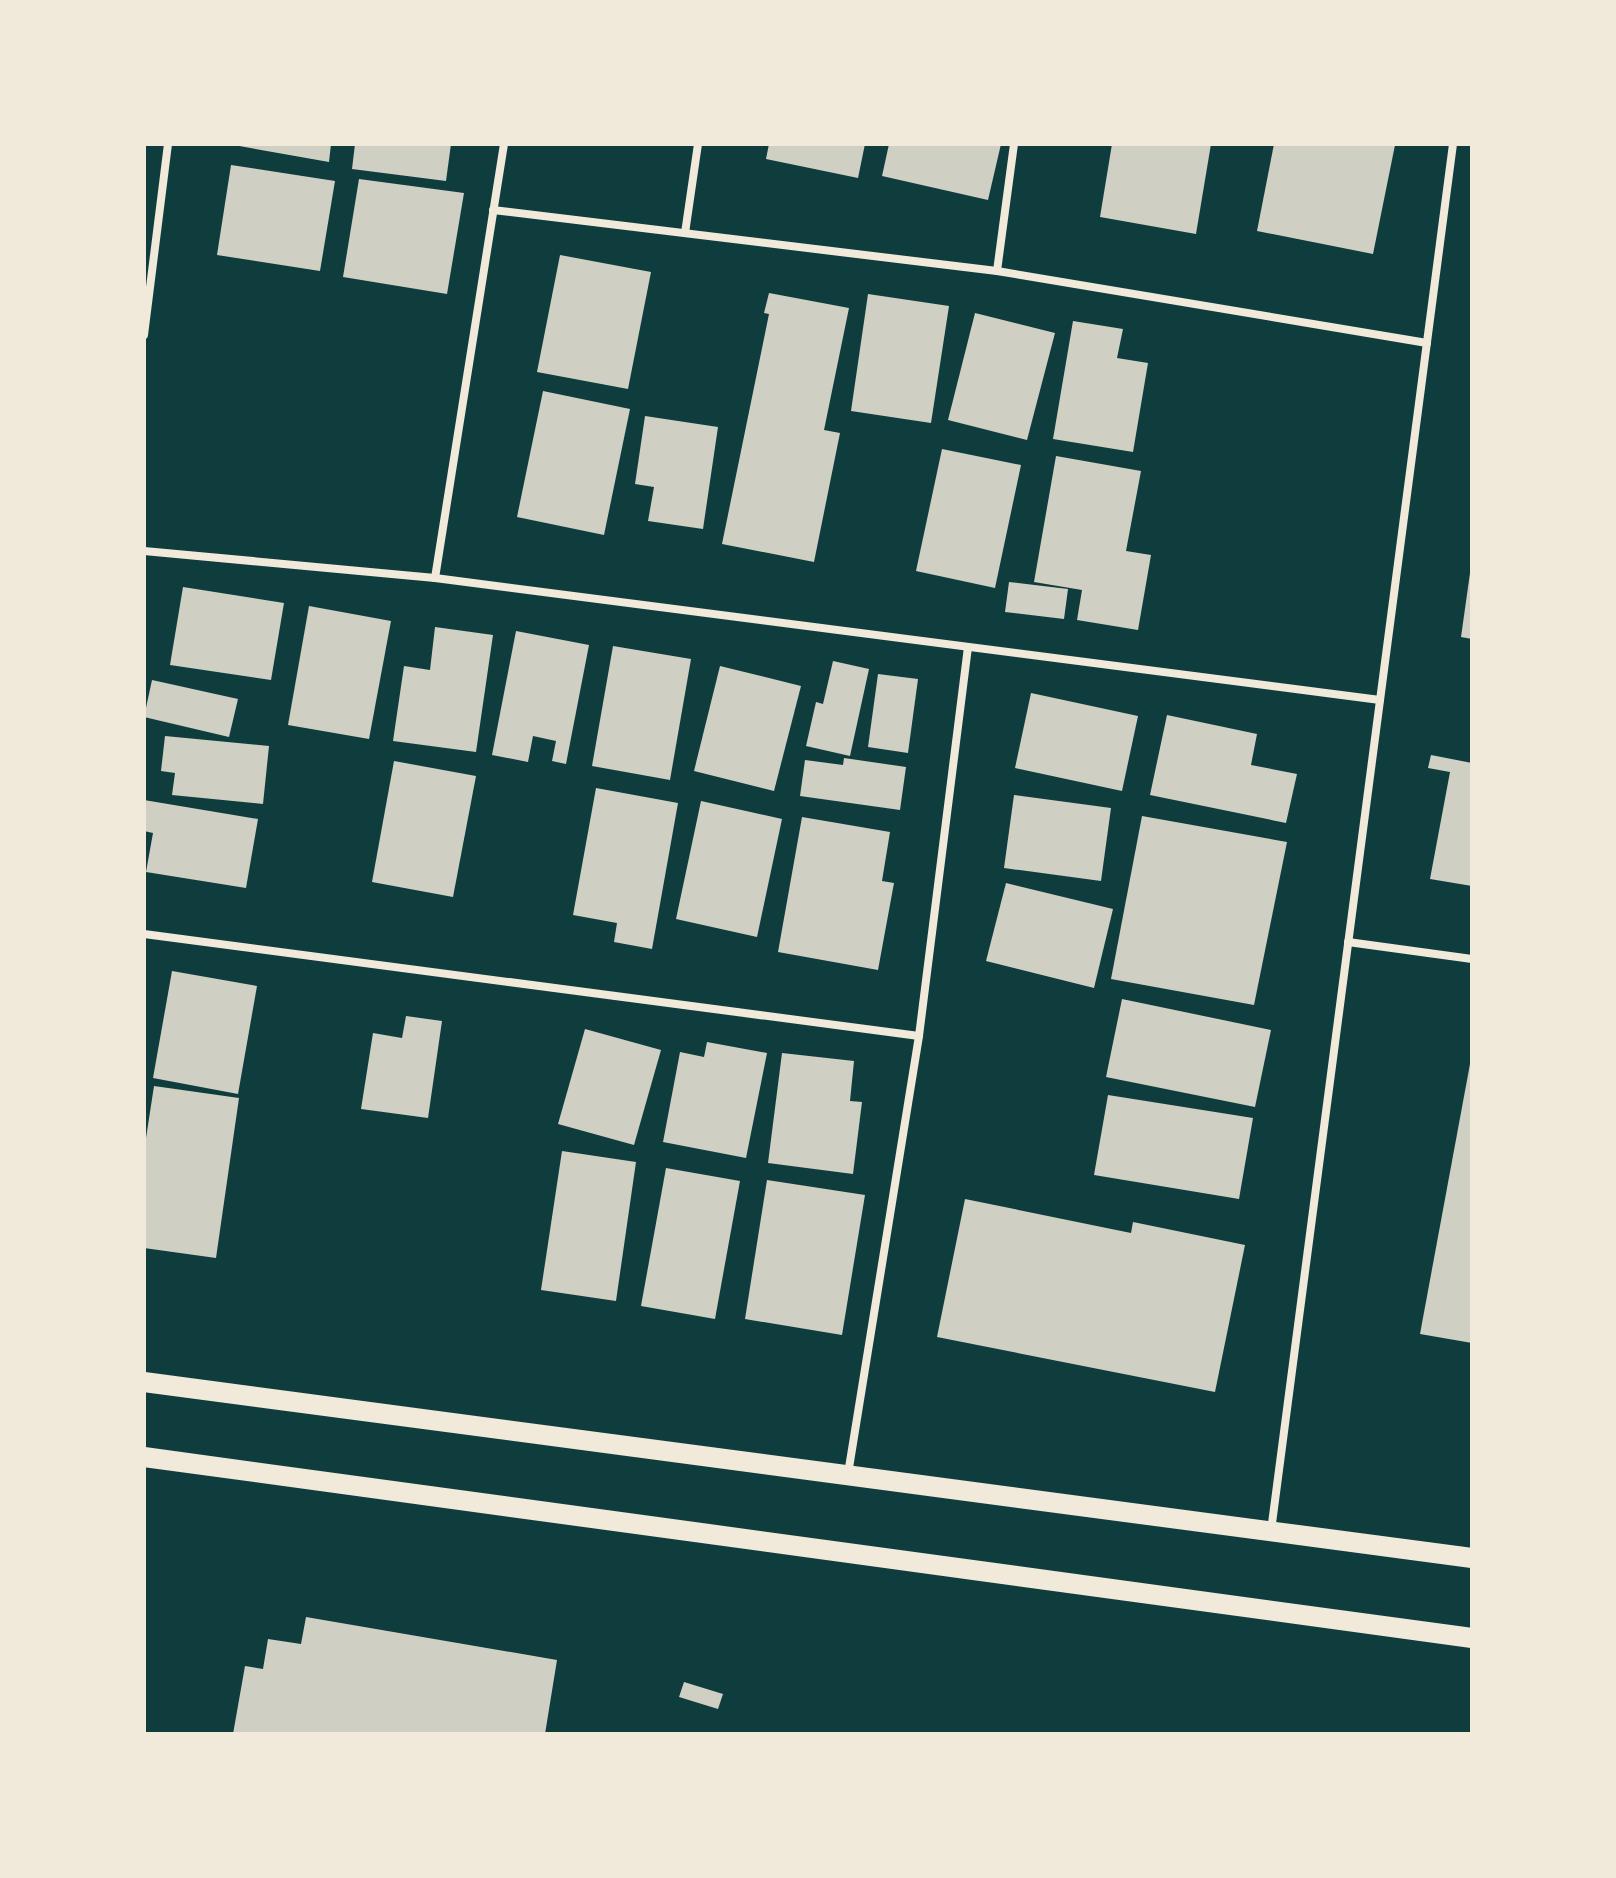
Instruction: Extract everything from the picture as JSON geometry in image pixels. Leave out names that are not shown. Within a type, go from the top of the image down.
[{"type":"main road","points":[[144,1382],[1472,1558]]},
{"type":"main road","points":[[144,1457],[1472,1638]]},
{"type":"street","points":[[144,335],[168,144]]},
{"type":"street","points":[[435,578],[504,144]]},
{"type":"street","points":[[685,233],[698,144]]},
{"type":"street","points":[[997,271],[1014,144]]},
{"type":"street","points":[[1271,1532],[1453,144]]},
{"type":"street","points":[[493,210],[997,271],[1427,343]]},
{"type":"street","points":[[144,551],[435,578],[1380,700]]},
{"type":"street","points":[[848,1475],[919,1036],[968,647]]},
{"type":"street","points":[[144,934],[919,1036]]},
{"type":"street","points":[[1348,942],[1472,959]]},
{"type":"building","points":[[228,144],[331,144],[329,162]]},
{"type":"building","points":[[355,144],[451,144],[446,181],[352,169]]},
{"type":"building","points":[[769,144],[865,144],[858,178],[766,159]]},
{"type":"building","points":[[889,144],[1001,144],[988,200],[882,176]]},
{"type":"building","points":[[1112,144],[1211,144],[1196,234],[1100,217]]},
{"type":"building","points":[[1274,144],[1395,145],[1373,254],[1257,231]]},
{"type":"building","points":[[231,165],[335,181],[320,271],[217,255]]},
{"type":"building","points":[[359,179],[464,193],[447,294],[343,277]]},
{"type":"building","points":[[560,255],[651,272],[628,389],[537,372]]},
{"type":"building","points":[[769,293],[849,308],[824,430],[840,433],[814,562],[722,544],[769,314],[764,313]]},
{"type":"building","points":[[868,294],[949,306],[931,423],[851,411]]},
{"type":"building","points":[[975,313],[1055,333],[1027,440],[948,420]]},
{"type":"building","points":[[1073,321],[1123,329],[1117,358],[1148,363],[1133,452],[1053,439]]},
{"type":"building","points":[[543,391],[630,409],[604,535],[517,517]]},
{"type":"building","points":[[645,416],[718,427],[703,529],[648,521],[654,487],[635,484]]},
{"type":"building","points":[[942,449],[1021,465],[995,588],[916,571]]},
{"type":"building","points":[[1056,456],[1141,471],[1126,551],[1151,555],[1138,630],[1077,620],[1082,590],[1034,582]]},
{"type":"building","points":[[1472,573],[1472,639],[1461,637]]},
{"type":"building","points":[[1009,582],[1068,589],[1064,619],[1005,612]]},
{"type":"building","points":[[183,587],[284,603],[271,680],[170,665]]},
{"type":"building","points":[[309,606],[391,621],[369,739],[288,725]]},
{"type":"building","points":[[435,627],[493,635],[476,752],[393,741],[404,666],[430,670]]},
{"type":"building","points":[[516,631],[589,645],[566,764],[552,761],[556,741],[533,736],[528,762],[492,755]]},
{"type":"building","points":[[613,646],[691,659],[670,780],[592,766]]},
{"type":"building","points":[[833,661],[869,669],[850,756],[806,746],[816,702],[823,704]]},
{"type":"building","points":[[720,666],[801,686],[774,791],[694,771]]},
{"type":"building","points":[[878,674],[918,679],[908,753],[868,747]]},
{"type":"building","points":[[152,680],[238,699],[229,737],[144,717]]},
{"type":"building","points":[[1031,693],[1138,716],[1122,791],[1015,768]]},
{"type":"building","points":[[1167,715],[1257,734],[1251,765],[1297,774],[1286,823],[1150,795]]},
{"type":"building","points":[[165,736],[269,746],[263,804],[172,795],[175,773],[161,771]]},
{"type":"building","points":[[1431,755],[1472,763],[1472,886],[1430,879],[1450,772],[1428,768]]},
{"type":"building","points":[[844,758],[906,767],[900,810],[800,796],[805,760],[843,765]]},
{"type":"building","points":[[394,761],[476,776],[453,897],[372,882]]},
{"type":"building","points":[[596,788],[678,803],[652,949],[614,942],[617,923],[573,915]]},
{"type":"building","points":[[1014,795],[1111,808],[1101,881],[1004,868]]},
{"type":"building","points":[[144,800],[258,819],[246,888],[146,872],[153,833],[144,831]]},
{"type":"building","points":[[701,801],[782,819],[757,937],[676,919]]},
{"type":"building","points":[[1142,816],[1287,842],[1254,1005],[1111,979]]},
{"type":"building","points":[[802,817],[890,832],[882,881],[894,883],[878,970],[778,952]]},
{"type":"building","points":[[1006,883],[1113,909],[1094,988],[986,961]]},
{"type":"building","points":[[172,971],[257,986],[238,1094],[153,1078]]},
{"type":"building","points":[[1122,999],[1271,1030],[1255,1107],[1106,1077]]},
{"type":"building","points":[[406,1016],[442,1021],[428,1118],[361,1109],[373,1033],[402,1038]]},
{"type":"building","points":[[585,1029],[661,1050],[634,1145],[558,1124]]},
{"type":"building","points":[[707,1042],[767,1053],[746,1158],[663,1142],[680,1052],[704,1057]]},
{"type":"building","points":[[782,1053],[854,1061],[850,1101],[862,1102],[853,1174],[768,1163]]},
{"type":"building","points":[[1472,1064],[1472,1343],[1420,1334]]},
{"type":"building","points":[[154,1086],[239,1098],[216,1258],[144,1248],[144,1151]]},
{"type":"building","points":[[1108,1095],[1253,1118],[1239,1199],[1094,1175]]},
{"type":"building","points":[[562,1151],[636,1162],[616,1301],[541,1290]]},
{"type":"building","points":[[666,1168],[740,1181],[715,1319],[641,1306]]},
{"type":"building","points":[[767,1180],[865,1195],[842,1335],[745,1319]]},
{"type":"building","points":[[965,1199],[1131,1233],[1133,1222],[1245,1245],[1215,1392],[937,1337]]},
{"type":"building","points":[[306,1617],[557,1660],[545,1734],[233,1734],[245,1666],[263,1669],[268,1639],[301,1644]]},
{"type":"building","points":[[684,1682],[723,1694],[718,1709],[679,1697]]}]
